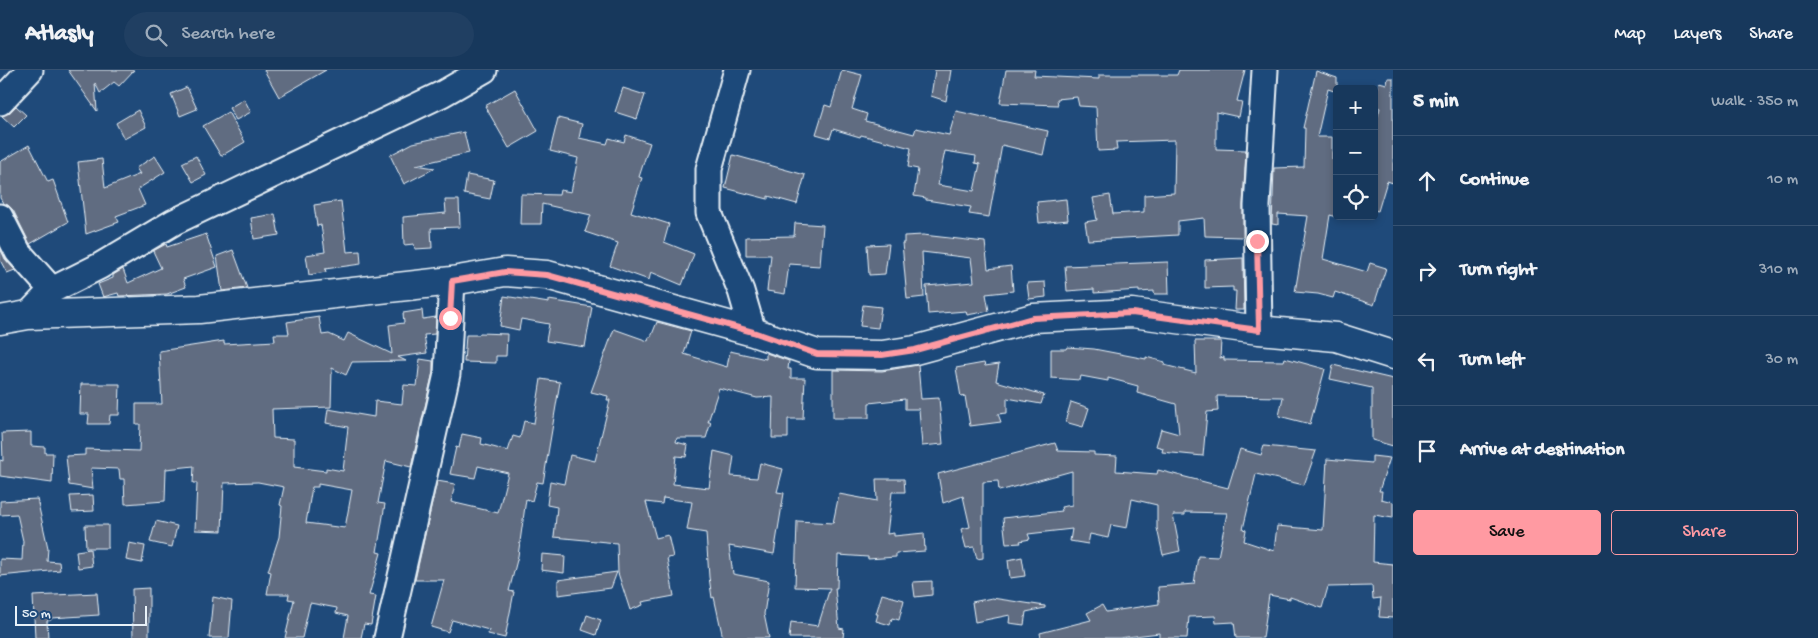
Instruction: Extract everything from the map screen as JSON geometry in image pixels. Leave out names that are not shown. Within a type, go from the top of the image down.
[{"type":"main road","points":[[0,320],[28,315],[199,309],[452,281],[505,272],[547,275],[753,332],[817,354],[882,355],[915,350],[1033,318],[1132,313],[1259,330],[1336,337],[1393,355]]},
{"type":"street","points":[[0,102],[30,70]]},
{"type":"street","points":[[28,315],[52,290],[100,266],[174,222],[442,94],[484,70]]},
{"type":"street","points":[[737,70],[708,169],[709,213],[742,291],[753,332]]},
{"type":"street","points":[[1259,330],[1257,206],[1265,70]]},
{"type":"street","points":[[0,217],[18,252],[52,290]]},
{"type":"street","points":[[387,638],[447,374],[452,281]]},
{"type":"building","points":[[68,70],[134,70],[119,86],[114,82],[100,93],[95,83],[97,111]]},
{"type":"building","points":[[264,70],[326,70],[279,97]]},
{"type":"building","points":[[842,70],[862,75],[852,109],[867,114],[865,121],[914,134],[916,128],[949,135],[956,111],[1048,131],[1043,155],[1002,145],[989,217],[969,214],[971,207],[926,200],[926,198],[914,196],[918,169],[908,167],[911,148],[833,129],[830,138],[816,134],[825,105],[831,107]],"holes":[[[945,151],[976,156],[975,163],[980,164],[974,191],[938,185]]]},
{"type":"building","points":[[935,70],[951,70],[946,101],[931,96]]},
{"type":"building","points":[[1006,70],[1035,70],[1034,76],[1099,79],[1099,75],[1177,75],[1179,70],[1245,70],[1237,101],[1242,102],[1239,117],[1216,112],[1216,149],[1246,150],[1243,237],[1205,236],[1204,218],[1178,221],[1178,235],[1088,240],[1085,222],[1097,220],[1093,198],[1110,195],[1113,214],[1144,212],[1144,195],[1174,193],[1175,140],[1116,142],[1117,150],[1098,151],[1096,107],[1079,106],[1077,97],[1057,99],[1058,105],[1000,103]]},
{"type":"building","points":[[1316,71],[1337,78],[1337,85],[1333,85],[1333,91],[1328,89],[1317,137],[1332,137],[1333,216],[1330,215],[1323,259],[1367,272],[1370,263],[1386,268],[1374,305],[1335,292],[1333,298],[1318,294],[1295,292],[1308,216],[1278,214],[1278,225],[1272,224],[1274,168],[1304,167],[1305,128],[1303,128]]},
{"type":"building","points":[[1388,78],[1393,78],[1393,183],[1387,181],[1378,211],[1378,115],[1380,108],[1378,107],[1378,86],[1379,82],[1387,84]]},
{"type":"building","points":[[187,87],[197,109],[180,116],[171,94]]},
{"type":"building","points":[[623,88],[645,95],[637,119],[615,112]]},
{"type":"building","points":[[515,89],[538,131],[509,148],[485,106]]},
{"type":"building","points":[[244,99],[251,112],[236,120],[229,108]]},
{"type":"building","points":[[16,106],[26,115],[14,127],[2,116]]},
{"type":"building","points":[[138,110],[146,127],[124,139],[116,123]]},
{"type":"building","points":[[228,112],[245,142],[221,156],[203,126]]},
{"type":"building","points":[[558,118],[582,124],[579,138],[607,144],[609,138],[624,142],[626,135],[650,143],[639,177],[642,178],[631,212],[669,224],[664,242],[694,254],[682,285],[651,272],[649,280],[610,266],[618,243],[585,232],[591,215],[542,204],[541,224],[520,224],[521,194],[559,195],[560,190],[571,192],[578,158],[550,151]]},
{"type":"building","points":[[464,132],[469,153],[416,165],[435,168],[404,184],[390,155],[413,143]]},
{"type":"building","points":[[29,145],[48,182],[53,180],[68,222],[30,244],[13,210],[3,203],[0,198],[0,162]]},
{"type":"building","points":[[733,155],[805,175],[797,204],[768,196],[768,199],[725,188]]},
{"type":"building","points":[[155,156],[165,172],[138,189],[145,205],[116,216],[119,222],[86,234],[78,162],[102,159],[105,188],[140,174],[136,168]]},
{"type":"building","points":[[196,156],[206,175],[193,182],[182,163]]},
{"type":"building","points":[[467,175],[494,180],[490,199],[464,194]]},
{"type":"building","points":[[1066,199],[1068,220],[1039,223],[1037,202]]},
{"type":"building","points":[[445,200],[459,200],[460,227],[431,228],[432,248],[415,249],[414,244],[404,245],[403,217],[446,213]]},
{"type":"building","points":[[341,201],[347,252],[360,251],[361,264],[325,269],[326,272],[309,275],[306,255],[325,252],[321,225],[317,226],[314,205]]},
{"type":"building","points":[[275,214],[279,235],[254,239],[251,218]]},
{"type":"building","points":[[795,223],[823,225],[820,266],[789,264],[785,294],[767,291],[771,255],[746,255],[746,237],[794,236]]},
{"type":"building","points":[[206,234],[217,267],[183,279],[186,287],[167,294],[119,296],[118,293],[103,297],[98,284],[113,278],[113,275],[123,269],[128,283],[161,268],[153,251],[166,244],[167,247]]},
{"type":"building","points":[[923,235],[985,242],[988,269],[1011,266],[1013,291],[986,294],[989,311],[967,315],[966,311],[928,314],[926,286],[974,282],[971,258],[922,252],[924,297],[907,299],[902,243],[904,243],[904,236]]},
{"type":"building","points":[[889,244],[885,274],[869,275],[867,245]]},
{"type":"building","points":[[0,248],[5,259],[15,270],[7,273],[0,260]]},
{"type":"building","points":[[233,250],[247,288],[222,291],[217,256]]},
{"type":"building","points":[[1243,258],[1244,310],[1235,310],[1236,291],[1233,291],[1233,287],[1205,288],[1205,260]]},
{"type":"building","points":[[1168,262],[1169,294],[1154,294],[1154,291],[1139,292],[1139,290],[1094,293],[1094,289],[1067,291],[1065,266]]},
{"type":"building","points":[[1045,282],[1046,297],[1029,299],[1027,283]]},
{"type":"building","points":[[504,296],[549,303],[549,300],[592,307],[585,347],[546,341],[549,324],[521,319],[519,330],[500,326]]},
{"type":"building","points":[[863,305],[881,307],[878,328],[860,326]]},
{"type":"building","points":[[422,310],[423,319],[436,317],[435,334],[424,335],[427,353],[398,357],[406,361],[352,362],[346,375],[332,368],[331,407],[272,409],[273,438],[294,439],[294,467],[326,471],[326,468],[343,471],[348,427],[326,423],[328,409],[374,417],[375,401],[402,404],[404,385],[417,386],[420,359],[433,361],[433,372],[411,467],[386,461],[378,503],[385,504],[377,552],[381,553],[369,595],[376,596],[371,625],[364,624],[361,638],[344,638],[348,616],[336,613],[337,608],[310,603],[302,638],[285,638],[294,600],[288,599],[289,594],[267,594],[271,572],[268,571],[279,537],[282,506],[280,505],[284,487],[258,482],[224,483],[222,531],[195,530],[197,483],[193,483],[194,466],[166,469],[165,501],[125,504],[124,479],[120,479],[119,469],[91,468],[93,489],[69,485],[66,456],[85,455],[85,449],[139,451],[140,424],[136,424],[136,404],[162,404],[159,351],[224,341],[224,344],[275,341],[274,334],[289,334],[287,322],[319,317],[322,335],[329,334],[344,341],[348,333],[392,354],[389,325],[404,323],[403,313]],"holes":[[[318,484],[352,490],[345,528],[306,523],[312,487],[318,487]]]},
{"type":"building","points":[[657,322],[691,331],[684,354],[727,367],[730,351],[766,359],[766,353],[789,361],[788,369],[791,369],[791,378],[805,378],[803,419],[788,419],[788,438],[772,438],[773,397],[757,398],[719,388],[708,422],[711,422],[706,438],[677,438],[676,442],[688,445],[686,457],[676,456],[673,484],[709,488],[714,451],[734,456],[731,476],[757,478],[760,463],[783,469],[777,492],[784,493],[774,554],[729,546],[733,574],[769,581],[764,614],[769,638],[723,638],[714,597],[712,598],[706,533],[687,530],[692,502],[663,498],[662,504],[646,502],[656,538],[668,535],[673,557],[667,558],[674,596],[642,602],[643,605],[630,610],[618,573],[617,543],[554,537],[557,507],[547,505],[550,481],[564,484],[570,455],[595,461],[610,400],[607,400],[608,396],[591,392],[614,329],[648,341]]},
{"type":"building","points":[[480,333],[507,334],[506,356],[496,356],[496,363],[464,362],[466,335],[479,335]]},
{"type":"building","points":[[1195,341],[1221,341],[1220,358],[1224,357],[1224,360],[1284,361],[1285,358],[1325,369],[1310,424],[1279,416],[1283,397],[1217,396],[1218,411],[1207,412],[1203,456],[1162,452],[1163,448],[1156,446],[1161,429],[1179,434],[1176,404],[1137,393],[1138,386],[1108,378],[1108,381],[1081,376],[1080,380],[1051,378],[1051,349],[1066,349],[1067,347],[1094,349],[1146,359],[1146,357],[1165,362],[1164,365],[1196,373]]},
{"type":"building","points":[[984,363],[985,366],[999,364],[996,381],[1044,395],[1041,404],[1007,398],[1007,413],[998,414],[1001,422],[970,426],[965,396],[961,397],[956,368]]},
{"type":"building","points":[[918,365],[921,399],[939,398],[943,444],[922,446],[919,409],[905,409],[905,399],[869,403],[869,418],[833,418],[833,370],[882,371]]},
{"type":"building","points":[[1333,365],[1393,379],[1393,446],[1372,440],[1372,388],[1330,379]]},
{"type":"building","points":[[541,379],[560,382],[543,483],[537,482],[532,501],[526,499],[518,556],[509,591],[514,592],[505,638],[488,634],[489,630],[452,620],[448,632],[431,627],[444,580],[415,580],[437,481],[455,484],[451,502],[498,513],[508,473],[478,466],[475,478],[450,474],[456,447],[459,448],[462,434],[482,438],[481,444],[508,451],[513,436],[520,438],[524,421],[534,423]]},
{"type":"building","points":[[81,384],[120,384],[119,415],[110,415],[109,424],[88,424],[89,414],[80,414]]},
{"type":"building","points":[[1071,402],[1089,408],[1083,427],[1065,422]]},
{"type":"building","points":[[31,432],[31,446],[45,447],[45,453],[53,453],[52,483],[0,476],[0,460],[3,461],[2,433]]},
{"type":"building","points":[[1055,443],[1058,451],[1094,452],[1094,455],[1117,456],[1116,471],[1157,474],[1158,470],[1228,488],[1240,449],[1261,455],[1264,446],[1316,451],[1304,485],[1256,474],[1243,529],[1246,530],[1244,541],[1274,551],[1277,526],[1323,530],[1327,459],[1372,463],[1372,456],[1390,458],[1379,491],[1382,491],[1381,499],[1393,502],[1393,518],[1374,515],[1373,562],[1393,564],[1393,618],[1379,617],[1381,598],[1373,599],[1372,586],[1328,587],[1322,608],[1290,597],[1290,599],[1269,595],[1263,638],[1236,638],[1234,622],[1216,623],[1215,616],[1189,617],[1187,638],[1159,638],[1159,633],[1119,638],[1041,638],[1040,633],[1091,620],[1087,613],[1102,605],[1106,612],[1159,604],[1158,587],[1194,584],[1198,556],[1218,557],[1227,513],[1185,512],[1185,515],[1173,515],[1180,551],[1163,555],[1157,528],[1157,505],[1132,499],[1127,528],[1111,525],[1108,538],[1090,534],[1088,544],[1070,541],[1072,529],[1028,534],[1030,539],[1020,541],[1021,543],[1006,544],[1003,518],[1062,511],[1061,507],[1072,505],[1072,471],[999,491],[998,481],[983,482],[983,558],[977,559],[974,547],[966,548],[961,529],[970,527],[963,496],[943,503],[938,474]]},
{"type":"building","points":[[876,479],[904,479],[905,492],[892,492],[887,534],[894,533],[894,536],[924,533],[925,551],[896,553],[896,557],[868,559],[868,557],[838,555],[837,588],[835,588],[839,628],[844,629],[843,638],[789,638],[791,622],[818,626],[830,588],[795,587],[797,521],[833,523],[839,494],[877,501]]},
{"type":"building","points":[[93,495],[94,511],[72,512],[70,496]]},
{"type":"building","points":[[37,499],[48,548],[47,561],[59,562],[60,570],[0,576],[0,559],[22,560],[23,541],[17,514],[0,515],[0,501]]},
{"type":"building","points":[[156,521],[177,526],[172,547],[150,542]]},
{"type":"building","points":[[85,525],[108,525],[108,548],[86,548]]},
{"type":"building","points":[[129,543],[145,546],[142,563],[126,560]]},
{"type":"building","points":[[90,549],[92,566],[78,568],[76,551]]},
{"type":"building","points":[[542,554],[565,556],[564,573],[541,570]]},
{"type":"building","points":[[1022,557],[1025,576],[1010,578],[1008,560]]},
{"type":"building","points":[[617,572],[611,588],[558,595],[558,580]]},
{"type":"building","points":[[932,581],[932,595],[915,597],[913,582]]},
{"type":"building","points":[[149,588],[149,638],[133,638],[132,589]]},
{"type":"building","points":[[97,593],[99,615],[51,618],[51,620],[47,621],[48,638],[35,638],[33,596]]},
{"type":"building","points":[[882,594],[904,600],[899,620],[892,618],[890,625],[876,621],[878,614],[876,614]]},
{"type":"building","points":[[213,597],[232,601],[229,638],[209,638]]},
{"type":"building","points":[[992,598],[1045,606],[1045,608],[1026,612],[1024,625],[1009,623],[1010,615],[975,622],[972,602]]},
{"type":"building","points":[[587,615],[601,620],[596,635],[582,630]]},
{"type":"route","points":[[450,318],[452,281],[505,272],[547,275],[753,332],[817,354],[882,355],[915,350],[1033,318],[1132,313],[1259,330],[1257,241]]}]
